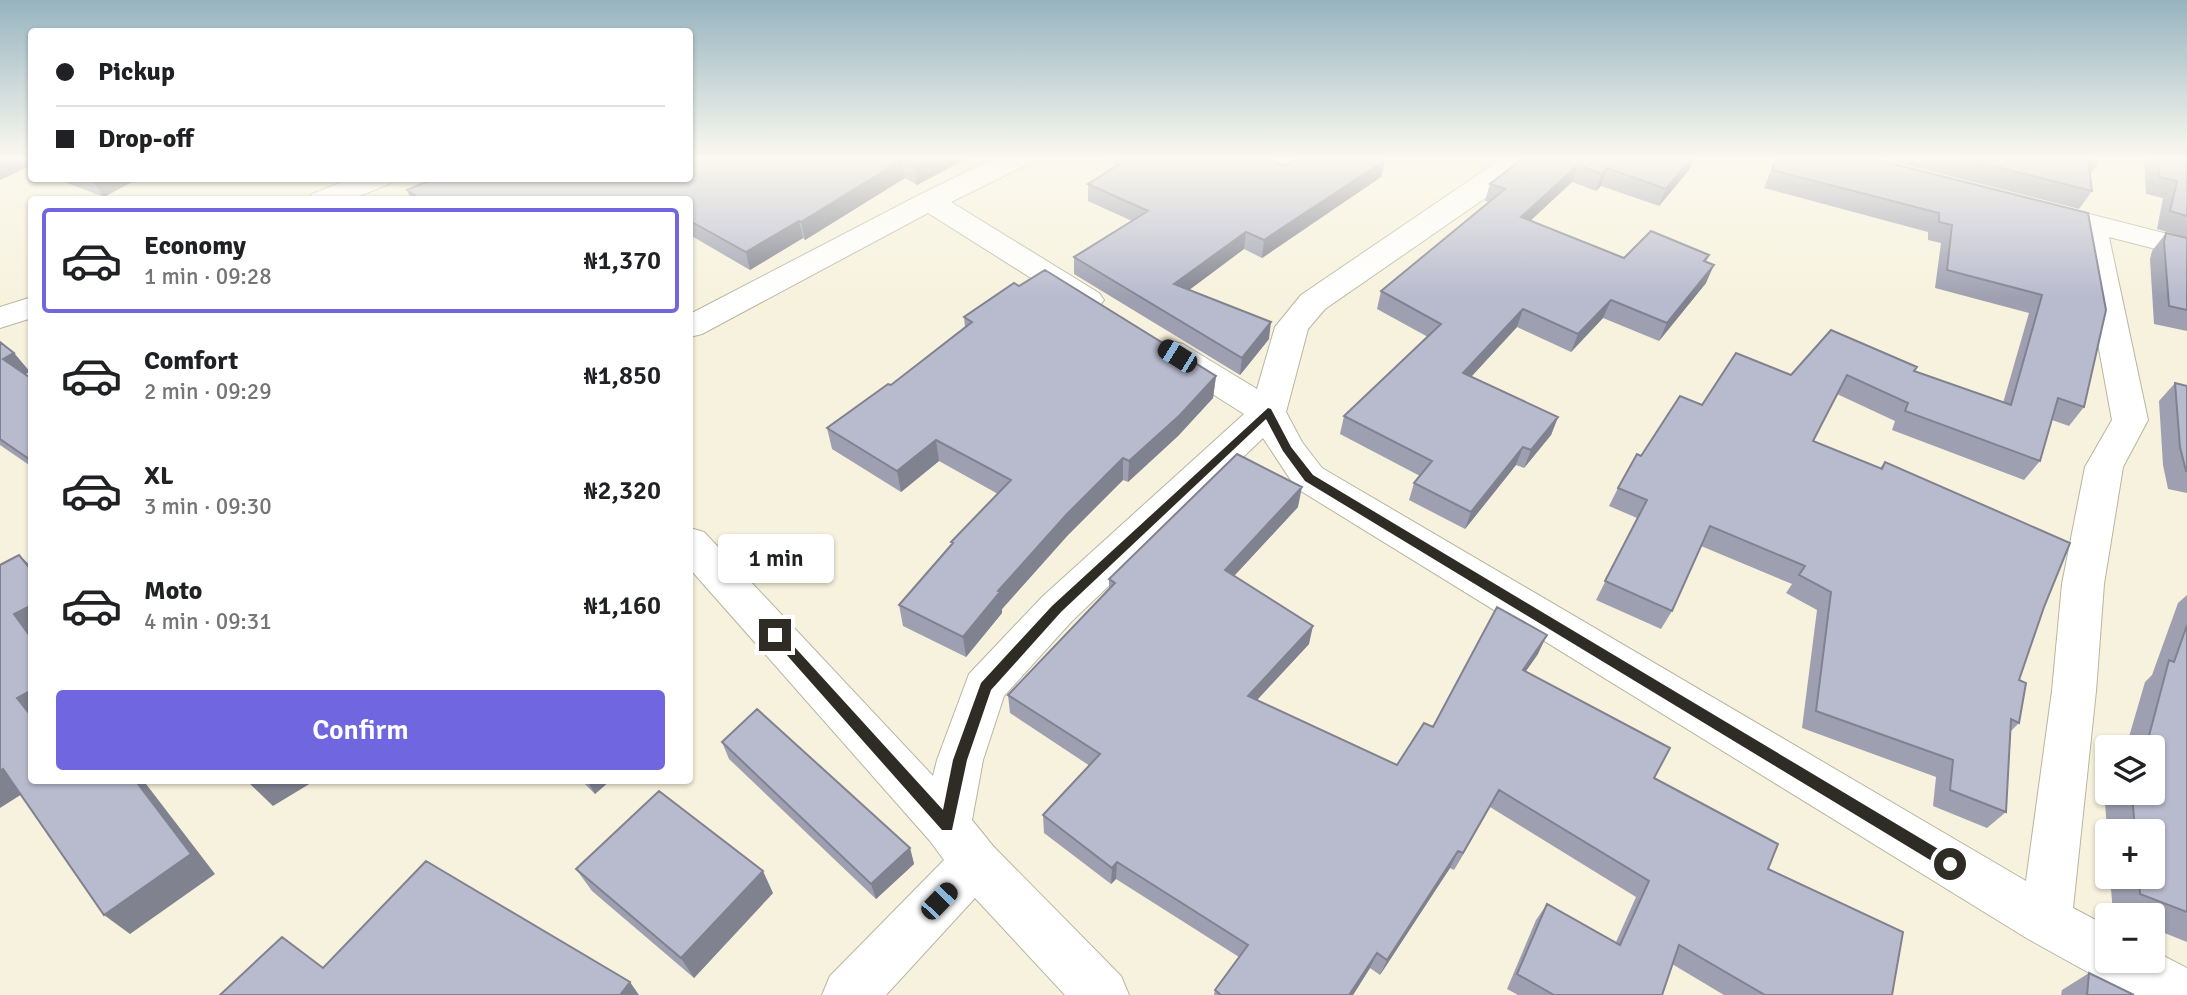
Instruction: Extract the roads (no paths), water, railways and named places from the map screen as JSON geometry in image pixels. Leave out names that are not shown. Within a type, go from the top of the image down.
[{"type":"street","points":[[693,325],[921,205]]},
{"type":"street","points":[[936,205],[1268,412],[1287,449],[1309,478],[2046,921],[2095,948]]},
{"type":"street","points":[[849,995],[961,844],[960,760],[985,687],[1057,609],[1268,412],[1292,327],[1313,302],[1455,205]]},
{"type":"street","points":[[2038,210],[2187,248]]},
{"type":"street","points":[[2046,921],[2074,691],[2083,584],[2104,467],[2130,420],[2091,224]]},
{"type":"street","points":[[0,318],[28,308]]},
{"type":"street","points":[[693,546],[961,844],[1102,995]]},
{"type":"street","points":[[2142,973],[2183,995]]}]
